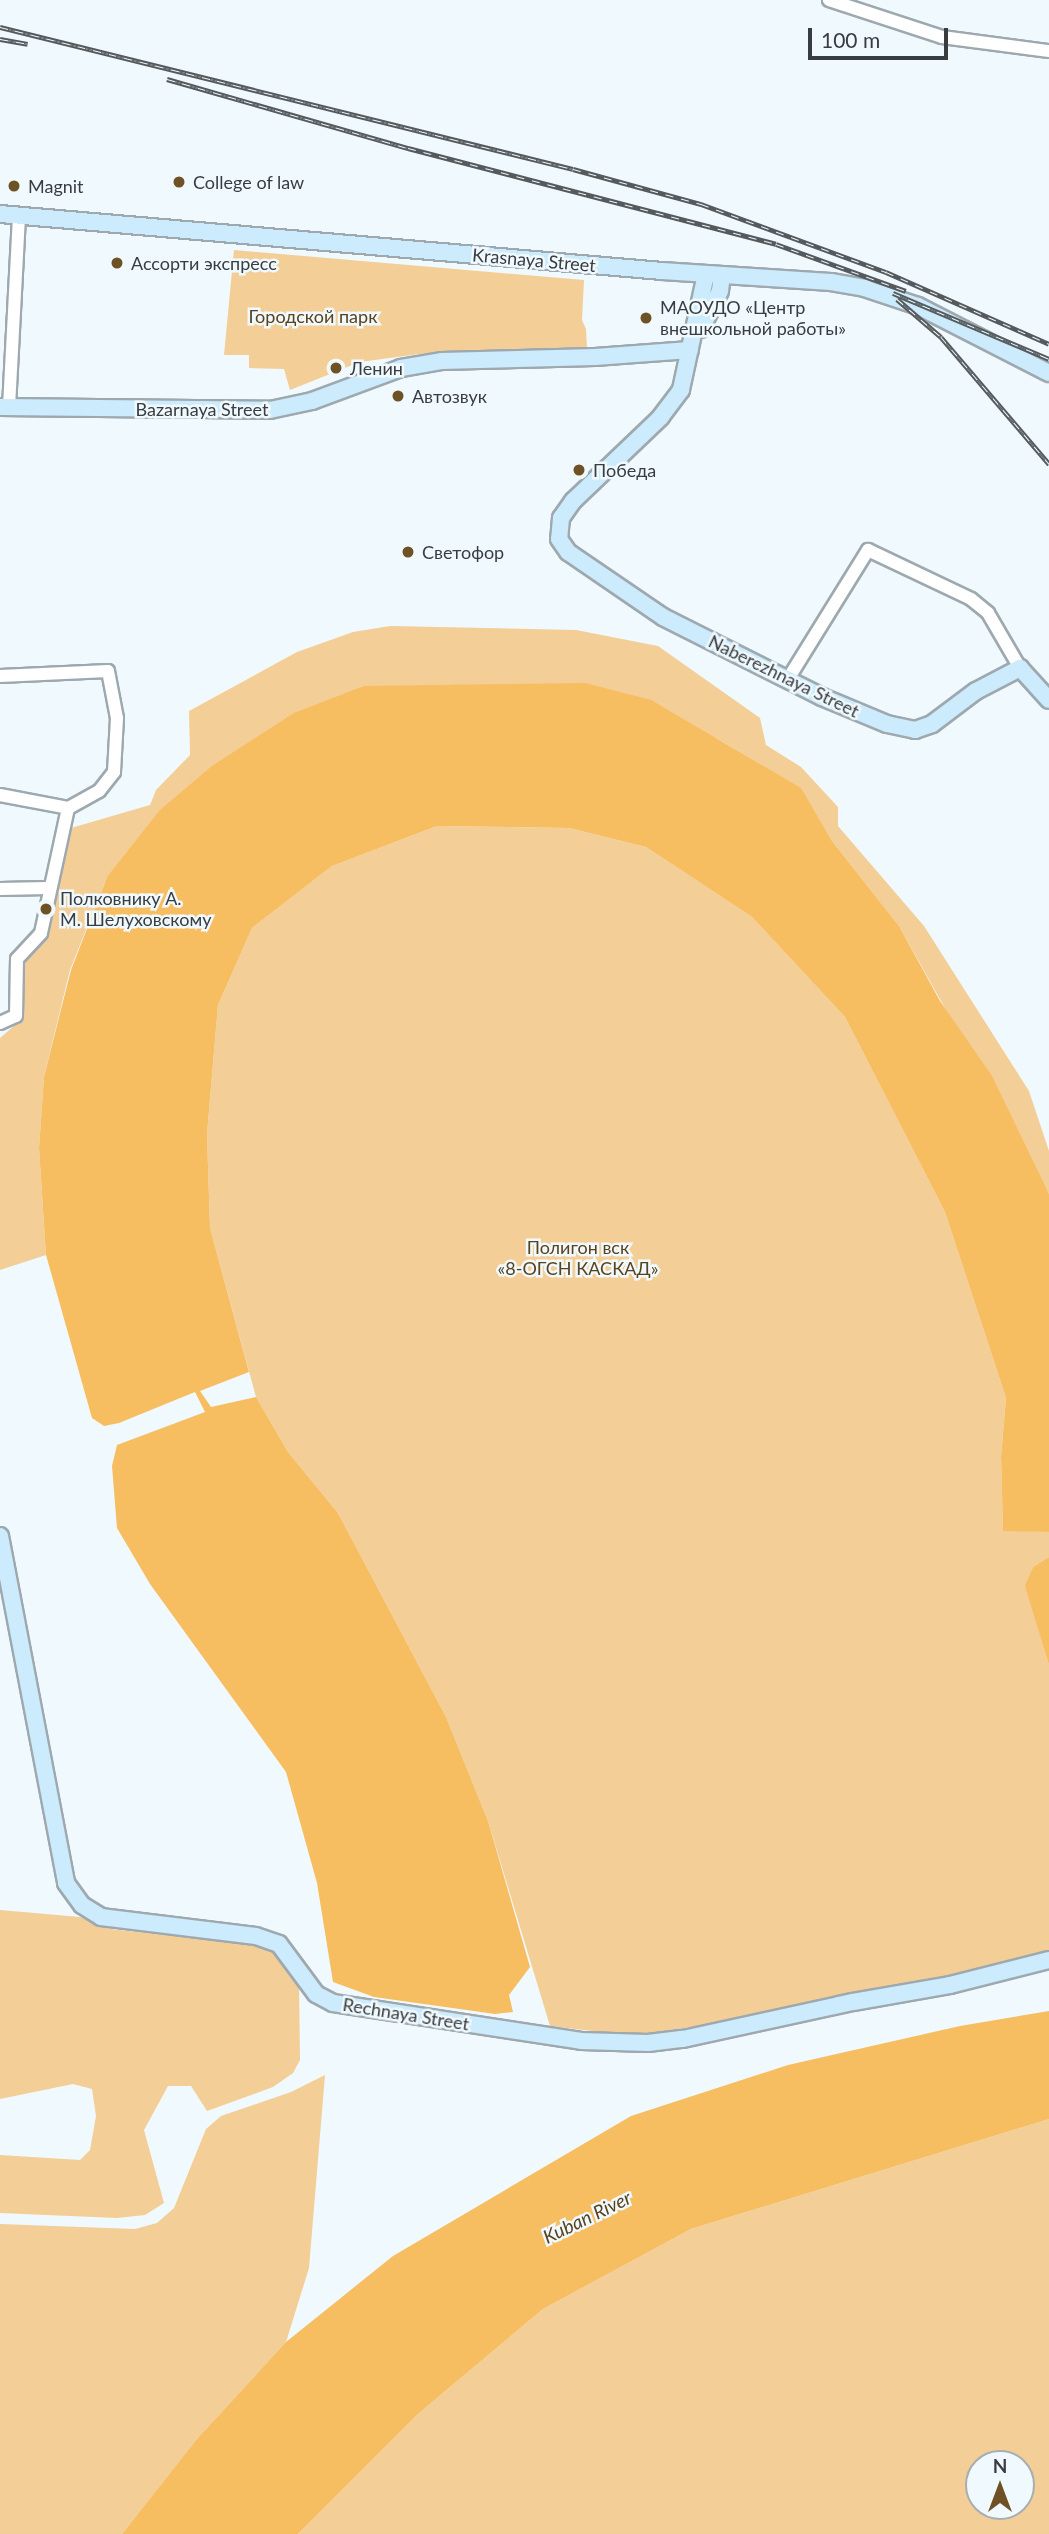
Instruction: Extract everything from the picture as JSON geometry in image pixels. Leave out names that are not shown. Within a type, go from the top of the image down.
[{"type":"main road","name":"Krasnaya Street","points":[[0,214],[714,275],[831,282],[864,288],[918,306],[1049,373]]},
{"type":"main road","points":[[690,350],[714,275]]},
{"type":"main road","name":"Bazarnaya Street","points":[[4,407],[270,410],[312,401],[381,374],[442,361],[596,357],[690,350]]},
{"type":"main road","name":"Naberezhnaya Street","points":[[690,350],[681,390],[661,417],[573,501],[561,518],[559,539],[568,552],[663,617],[858,713],[915,730],[932,724],[976,691],[1020,668]]},
{"type":"main road","points":[[1020,668],[1049,700]]},
{"type":"main road","name":"Rechnaya Street","points":[[0,1536],[66,1883],[82,1905],[101,1917],[256,1936],[279,1944],[316,1994],[333,2003],[581,2041],[648,2043],[683,2039],[853,2002],[950,1986],[1049,1960]]},
{"type":"street","points":[[829,0],[942,37],[1049,51]]},
{"type":"street","points":[[4,407],[19,216]]},
{"type":"street","points":[[788,679],[868,550],[971,599],[988,613],[1020,668]]},
{"type":"street","points":[[0,676],[108,671],[117,718],[114,772],[99,791],[68,808],[0,794]]},
{"type":"street","points":[[0,1023],[16,1016],[17,959],[41,933],[48,888],[68,808]]},
{"type":"street","points":[[0,889],[48,888]]},
{"type":"green space","name":"Городской парк","points":[[234,250],[584,280],[582,320],[586,329],[587,348],[419,354],[360,362],[290,390],[284,369],[249,368],[249,355],[224,355]]},
{"type":"green space","points":[[390,626],[576,630],[658,646],[760,718],[766,745],[801,767],[838,807],[838,826],[924,926],[1029,1091],[1049,1151],[1049,1194],[899,926],[832,841],[800,788],[716,738],[107,877],[70,970],[44,1077],[39,1148],[46,1255],[0,1270],[0,1038],[22,1019],[23,963],[47,932],[48,910],[71,828],[150,805],[156,790],[190,755],[189,711],[297,652],[353,632]]},
{"type":"green space","name":"Полигон вск «8-ОГСН КАСКАД»","points":[[437,826],[569,828],[646,847],[752,917],[845,1017],[945,1212],[1006,1398],[1001,1456],[1003,1530],[1049,1532],[1049,1557],[1033,1567],[1026,1586],[1049,1665],[1049,1954],[772,2014],[634,2036],[550,2026],[488,1821],[446,1717],[338,1513],[288,1452],[256,1397],[210,1228],[207,1134],[218,1005],[252,928],[332,866]]},
{"type":"green space","points":[[0,1910],[80,1917],[111,1929],[263,1946],[279,1955],[299,1982],[300,2060],[293,2073],[273,2087],[207,2111],[191,2086],[168,2086],[144,2130],[164,2203],[145,2215],[117,2218],[0,2213],[0,2155],[80,2160],[90,2150],[96,2116],[92,2089],[73,2084],[0,2099]]},
{"type":"green space","points":[[325,2075],[309,2268],[286,2342],[196,2440],[122,2534],[0,2534],[0,2224],[135,2229],[157,2223],[174,2208],[206,2129],[221,2116],[291,2092]]},
{"type":"green space","points":[[1049,2119],[1049,2534],[298,2534],[419,2413],[543,2309],[691,2229]]},
{"type":"water","points":[[585,683],[651,700],[801,788],[832,841],[899,926],[940,1001],[992,1076],[1049,1194],[1049,1532],[1003,1531],[1001,1456],[1006,1398],[945,1212],[845,1017],[752,917],[646,847],[569,828],[437,826],[332,866],[252,928],[218,1005],[207,1134],[210,1228],[249,1372],[200,1391],[211,1407],[256,1397],[288,1452],[338,1513],[446,1717],[488,1821],[530,1967],[509,1995],[513,2012],[495,2014],[374,1997],[333,1982],[317,1883],[286,1772],[150,1584],[117,1528],[112,1466],[117,1445],[205,1412],[195,1392],[119,1423],[104,1426],[92,1418],[46,1255],[39,1148],[44,1077],[71,970],[107,877],[160,810],[212,766],[294,713],[364,686]]},
{"type":"water","points":[[1049,1557],[1049,1665],[1025,1586],[1033,1567]]},
{"type":"water","name":"Kuban River","points":[[1049,2011],[1049,2119],[691,2229],[543,2309],[419,2413],[298,2534],[122,2534],[196,2440],[286,2342],[393,2256],[631,2116],[788,2065],[960,2026]]},
{"type":"railway","points":[[0,27],[573,169],[701,204],[886,272],[1049,344]]},
{"type":"railway","points":[[0,39],[28,44]]},
{"type":"railway","points":[[167,79],[408,148],[776,244],[906,291]]},
{"type":"railway","points":[[893,293],[1049,359]]},
{"type":"railway","points":[[897,299],[941,337],[1049,464]]},
{"type":"place","name":"College of law","points":[[179,182]]},
{"type":"place","name":"Magnit","points":[[14,186]]},
{"type":"place","name":"Ассорти экспресс","points":[[117,263]]},
{"type":"place","name":"МАОУДО «Центр внешкольной работы»","points":[[646,318]]},
{"type":"place","name":"Ленин","points":[[336,368]]},
{"type":"place","name":"Автозвук","points":[[398,396]]},
{"type":"place","name":"Победа","points":[[579,470]]},
{"type":"place","name":"Светофор","points":[[408,552]]},
{"type":"place","name":"Полковнику А. М. Шелуховскому","points":[[46,909]]}]
